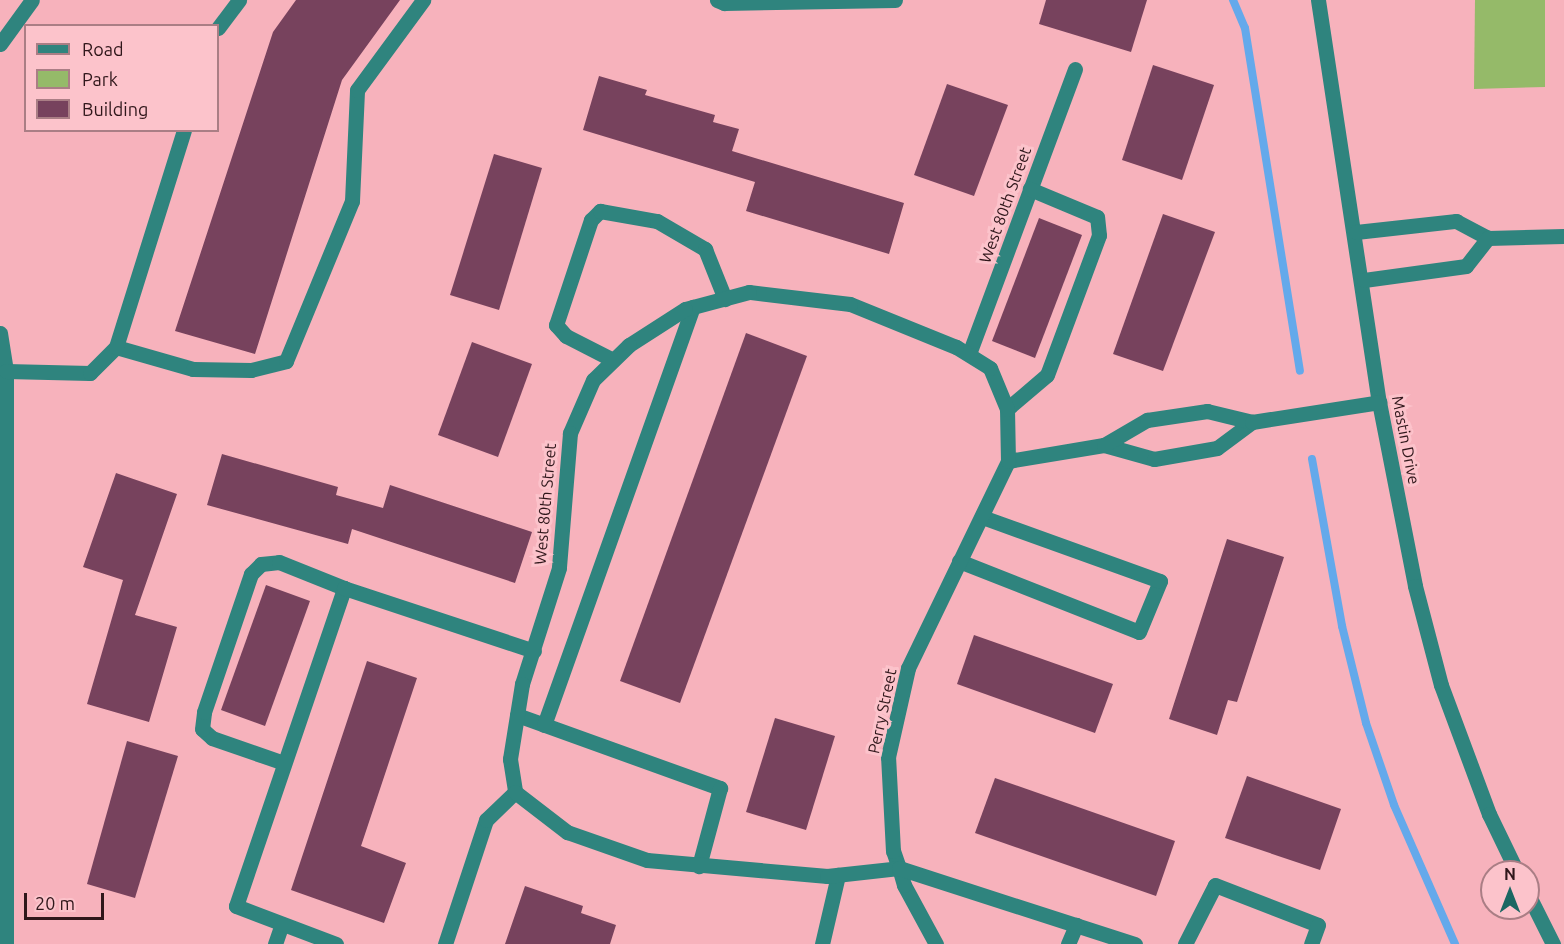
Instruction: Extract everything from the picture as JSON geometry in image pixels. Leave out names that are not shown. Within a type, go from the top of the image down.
[{"type":"street","points":[[0,44],[32,0]]},
{"type":"street","points":[[219,27],[239,0]]},
{"type":"street","points":[[116,346],[193,369],[251,370],[286,361],[352,201],[357,90],[423,0]]},
{"type":"street","points":[[717,0],[896,0]]},
{"type":"street","name":"Mastin Drive","points":[[1318,0],[1364,280],[1380,402],[1415,586],[1441,685],[1489,814],[1511,860]]},
{"type":"street","name":"West 80th Street","points":[[969,354],[1075,69]]},
{"type":"street","points":[[6,372],[90,373],[116,346],[183,132]]},
{"type":"street","points":[[1007,409],[1047,375],[1099,235],[1097,217],[1030,189]]},
{"type":"street","points":[[613,360],[566,336],[556,325],[591,220],[600,211],[657,220],[705,249],[725,299]]},
{"type":"street","points":[[1356,232],[1456,220],[1488,238],[1564,236]]},
{"type":"street","points":[[1364,280],[1466,266],[1488,238]]},
{"type":"street","name":"West 80th Street","points":[[515,792],[510,759],[522,684],[559,568],[570,433],[593,380],[629,345],[693,307],[749,292],[850,304],[969,354],[990,368],[1007,409],[1008,461]]},
{"type":"street","points":[[544,725],[693,307]]},
{"type":"street","points":[[0,333],[6,372],[3,608],[6,944]]},
{"type":"street","points":[[1008,461],[1104,446],[1147,420],[1207,411],[1252,422],[1380,402]]},
{"type":"street","points":[[1104,446],[1154,459],[1185,454],[1217,448],[1252,422]]},
{"type":"street","name":"Perry Street","points":[[936,944],[893,851],[888,757],[908,668],[1008,461]]},
{"type":"street","points":[[959,561],[1139,632],[1160,581],[982,517]]},
{"type":"street","points":[[284,763],[212,738],[202,729],[207,701],[251,574],[261,564],[279,562],[344,588],[534,651]]},
{"type":"street","points":[[336,944],[236,906],[344,588]]},
{"type":"street","points":[[517,715],[720,788],[699,866]]},
{"type":"street","points":[[445,944],[486,820],[515,792],[567,832],[647,860],[699,866],[838,875],[899,868],[1135,944]]},
{"type":"street","points":[[822,944],[838,875]]},
{"type":"street","points":[[1185,944],[1215,885],[1318,926],[1311,944]]},
{"type":"street","points":[[1540,918],[1553,944]]},
{"type":"street","points":[[275,944],[282,924]]},
{"type":"street","points":[[1068,944],[1076,925]]},
{"type":"green space","points":[[1475,0],[1545,0],[1545,87],[1474,89]]},
{"type":"building","points":[[296,0],[400,0],[342,80],[255,354],[175,331],[273,32]]},
{"type":"building","points":[[1046,0],[1147,0],[1131,52],[1039,24]]},
{"type":"building","points":[[1153,65],[1214,85],[1182,180],[1122,160]]},
{"type":"building","points":[[599,76],[647,90],[645,95],[715,115],[713,122],[739,129],[732,151],[904,203],[889,254],[746,211],[755,182],[583,130]]},
{"type":"building","points":[[947,84],[1008,105],[974,196],[914,175]]},
{"type":"building","points":[[494,154],[542,168],[499,310],[450,295]]},
{"type":"building","points":[[1163,214],[1215,232],[1163,371],[1113,354]]},
{"type":"building","points":[[1039,218],[1082,235],[1035,358],[992,341]]},
{"type":"building","points":[[746,333],[807,356],[680,703],[620,681]]},
{"type":"building","points":[[472,342],[532,364],[498,457],[438,435]]},
{"type":"building","points":[[222,454],[338,487],[336,495],[383,508],[390,485],[532,532],[515,583],[352,529],[348,544],[207,505]]},
{"type":"building","points":[[116,473],[177,494],[135,615],[177,627],[149,722],[87,704],[123,580],[83,567]]},
{"type":"building","points":[[1227,539],[1284,557],[1237,702],[1228,700],[1217,735],[1169,719]]},
{"type":"building","points":[[266,585],[310,601],[265,726],[221,710]]},
{"type":"building","points":[[974,635],[1113,684],[1095,733],[957,684]]},
{"type":"building","points":[[367,661],[417,678],[361,846],[406,863],[384,923],[291,890]]},
{"type":"building","points":[[775,718],[835,736],[806,830],[746,812]]},
{"type":"building","points":[[127,741],[178,756],[135,898],[87,884]]},
{"type":"building","points":[[1247,776],[1341,809],[1320,870],[1225,838]]},
{"type":"building","points":[[995,778],[1175,841],[1156,896],[975,833]]},
{"type":"building","points":[[525,886],[583,906],[581,913],[616,925],[610,944],[505,944]]},
{"type":"waterway","points":[[1233,0],[1245,28],[1300,371]]},
{"type":"waterway","points":[[1312,459],[1342,626],[1366,723],[1394,805],[1455,944]]}]
